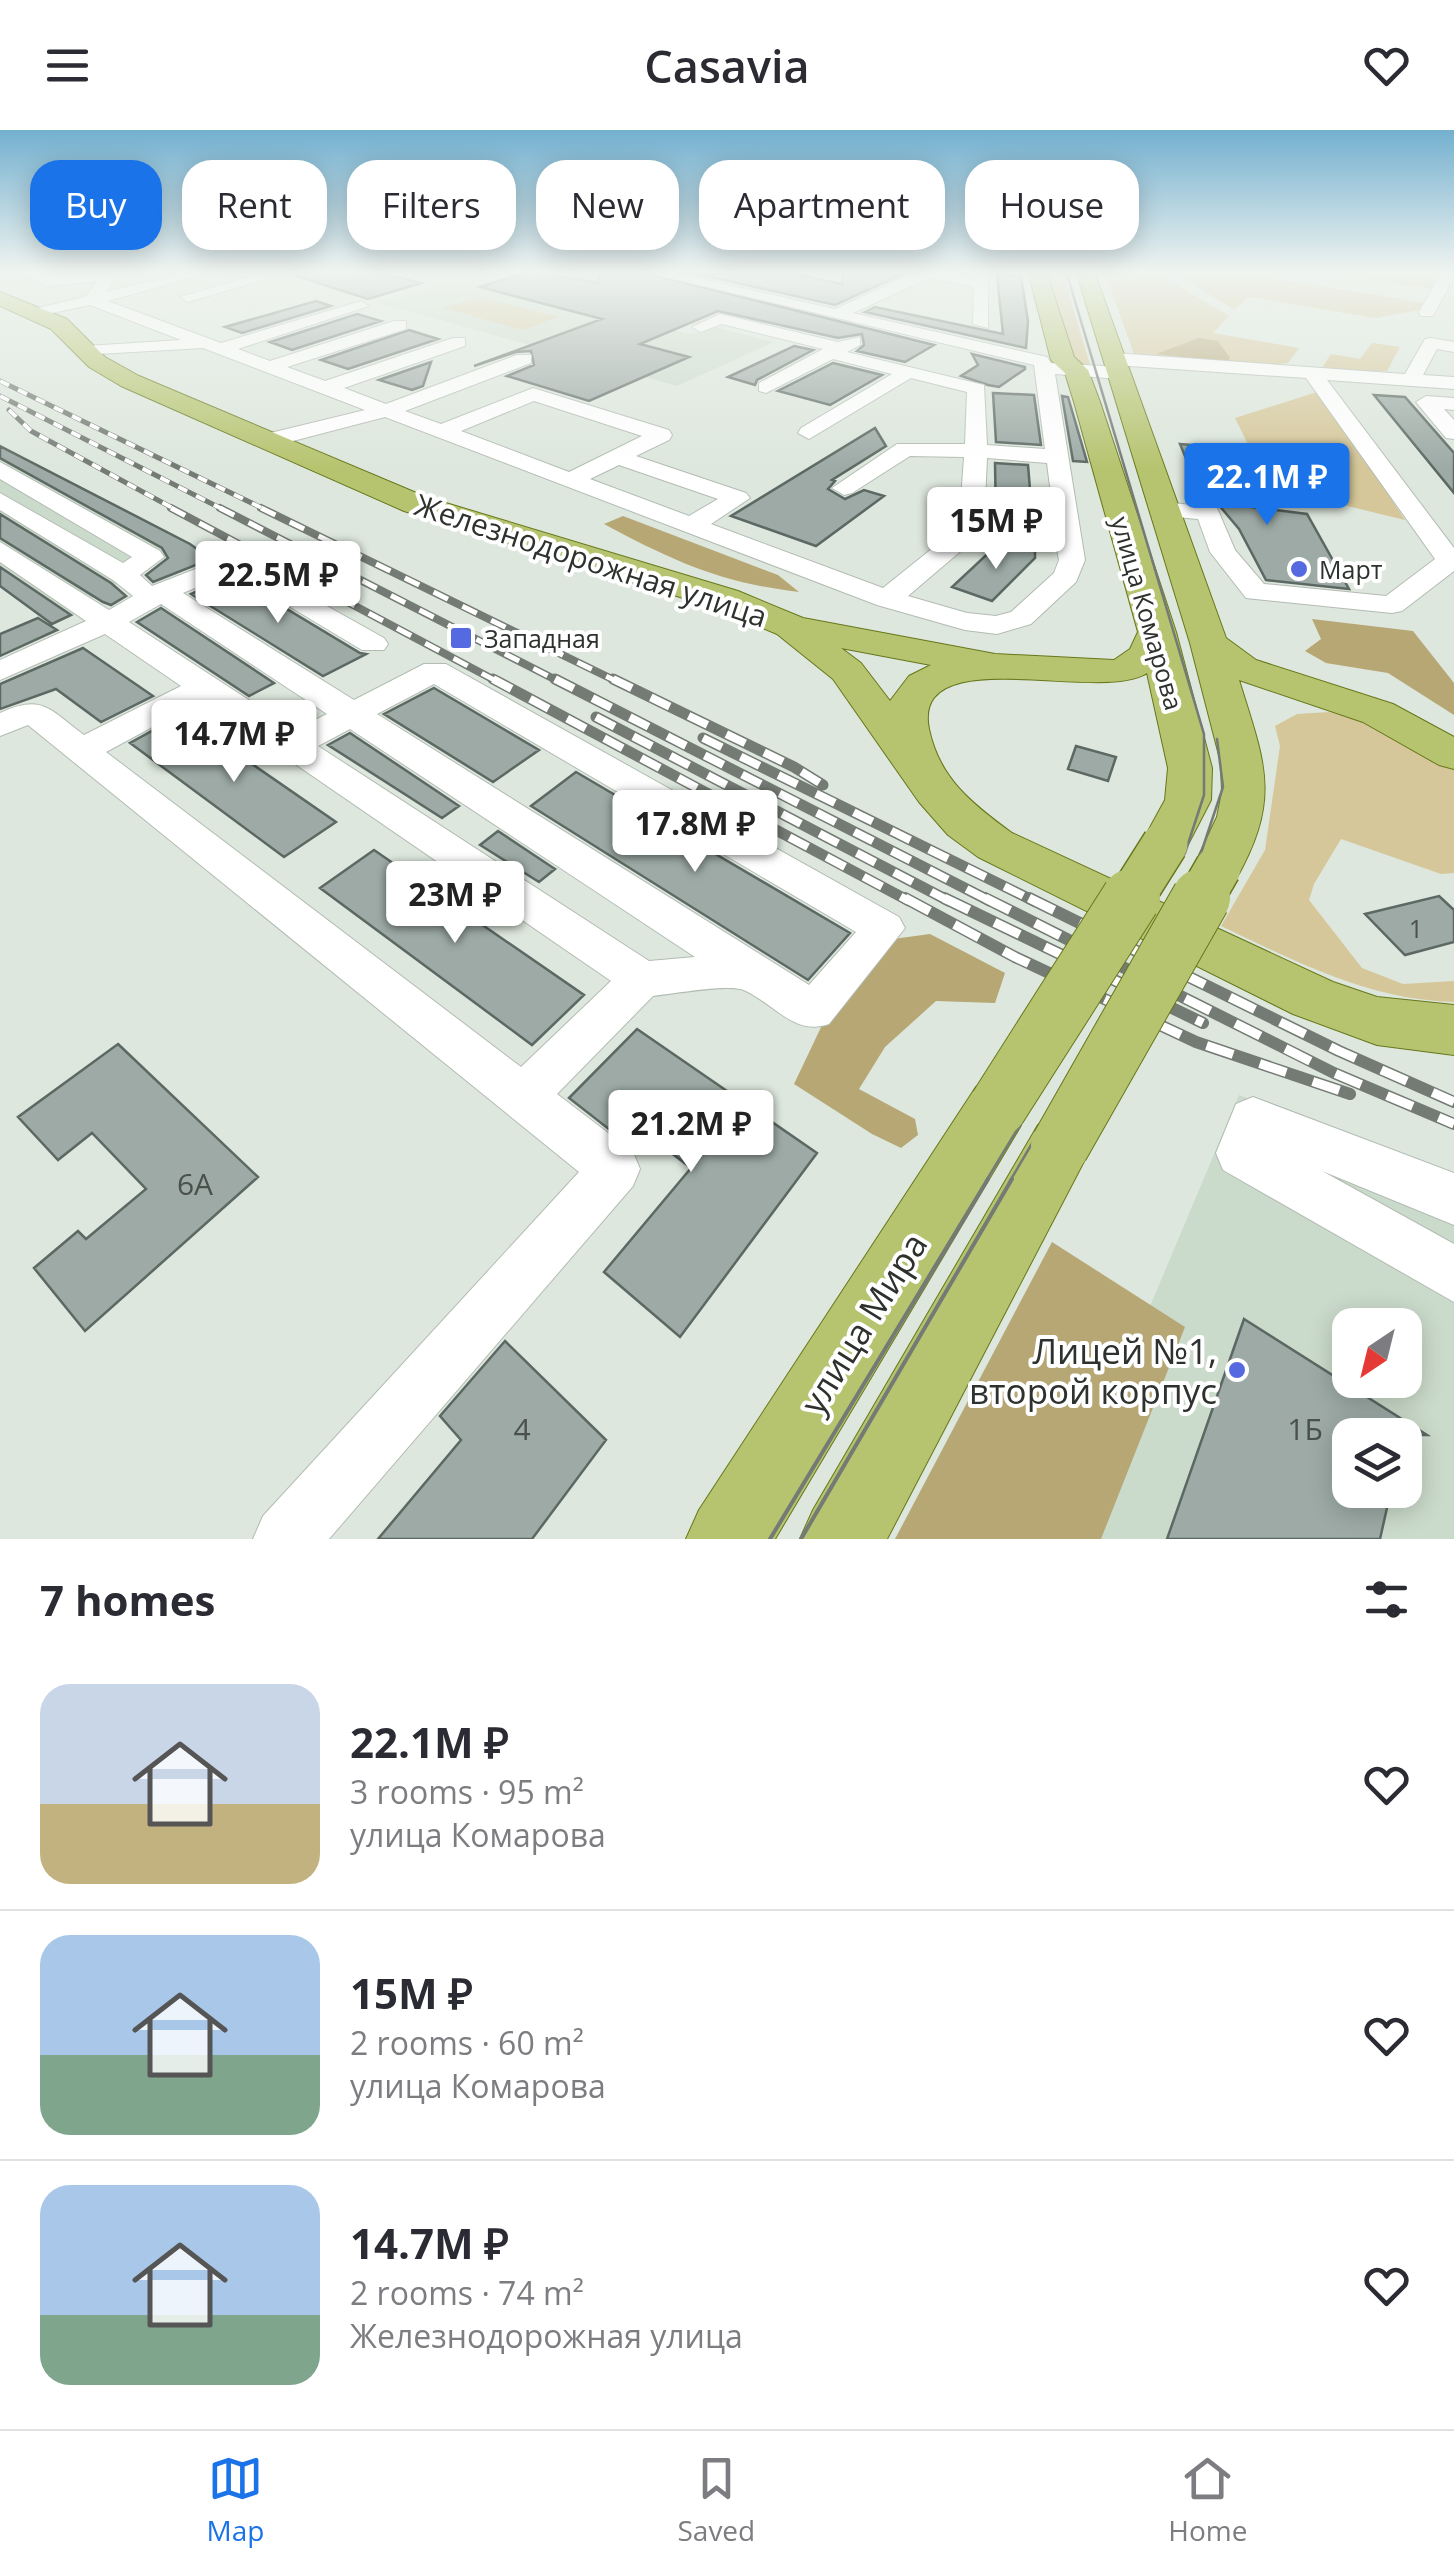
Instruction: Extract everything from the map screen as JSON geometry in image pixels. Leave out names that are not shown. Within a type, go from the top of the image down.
[{"type":"main road","name":"Железнодорожная улица","points":[[71,337],[86,352],[130,381],[415,504],[724,599],[790,626],[846,670],[935,791],[965,823],[995,845],[1313,998],[1378,1021],[1454,1030]]},
{"type":"main road","name":"улица Комарова","points":[[1051,337],[1156,632],[1187,754],[1188,800],[1165,844]]},
{"type":"main road","name":"улица Комарова","points":[[842,1539],[1218,868],[1240,817],[1245,792],[1244,763],[1209,643],[1107,337]]},
{"type":"main road","points":[[790,626],[995,666],[1102,673],[1124,670],[1146,656],[1156,632]]},
{"type":"main road","points":[[1209,643],[1242,668],[1378,713],[1454,755]]},
{"type":"main road","points":[[935,791],[906,734],[904,712],[909,698],[937,676],[955,669],[995,666]]},
{"type":"main road","points":[[1059,671],[1139,701],[1158,716],[1187,754]]},
{"type":"main road","points":[[1244,763],[1246,728],[1266,698],[1296,695],[1378,713]]},
{"type":"main road","name":"улица Мира","points":[[728,1539],[1165,844]]},
{"type":"street","name":"Железнодорожная улица","points":[[188,337],[887,600]]},
{"type":"street","points":[[86,352],[212,346],[246,337]]},
{"type":"street","points":[[269,367],[363,337]]},
{"type":"street","points":[[784,337],[977,388],[972,530]]},
{"type":"street","points":[[766,386],[862,337]]},
{"type":"street","points":[[931,337],[1040,361],[1054,354],[1117,366],[1454,383]]},
{"type":"street","points":[[325,388],[459,342]]},
{"type":"street","points":[[1410,380],[1431,343],[1454,348]]},
{"type":"street","name":"улица Комарова","points":[[887,600],[964,622],[997,625],[1022,618],[1066,576],[1072,560],[1057,457],[1054,354]]},
{"type":"street","points":[[266,441],[386,411],[524,359]]},
{"type":"street","points":[[809,433],[908,372]]},
{"type":"street","points":[[1164,509],[1208,512],[1223,552],[1256,592],[1392,605],[1452,562],[1312,373]]},
{"type":"street","points":[[442,432],[533,394],[662,435],[571,480]]},
{"type":"street","points":[[1454,404],[1426,402],[1454,433]]},
{"type":"street","points":[[844,488],[905,449],[1057,457]]},
{"type":"street","points":[[617,458],[738,498],[692,526]]},
{"type":"street","points":[[0,470],[151,557],[124,574]]},
{"type":"street","points":[[0,500],[352,716],[813,1012],[884,928],[435,671],[352,716],[291,746]]},
{"type":"street","points":[[887,600],[972,530],[1071,543]]},
{"type":"street","points":[[0,550],[642,979],[749,970]]},
{"type":"street","points":[[0,670],[234,562],[373,644]]},
{"type":"street","points":[[81,751],[203,687]]},
{"type":"street","points":[[0,726],[32,711],[614,1169],[286,1539]]},
{"type":"street","points":[[442,846],[496,808]]},
{"type":"street","points":[[522,1097],[642,979]]},
{"type":"street","points":[[1454,1199],[1252,1120],[1241,1153],[1454,1274]]},
{"type":"shaded area","points":[[500,337],[753,337],[774,342],[677,386]]},
{"type":"shaded area","points":[[1082,337],[1091,368],[1075,363],[1060,338]]},
{"type":"shaded area","points":[[1128,337],[1235,337],[1299,348],[1288,363],[1268,365],[1134,354]]},
{"type":"shaded area","points":[[1199,338],[1218,341],[1230,358],[1227,362],[1156,354]]},
{"type":"shaded area","points":[[1372,343],[1400,347],[1387,371],[1328,371],[1323,366],[1331,354],[1360,359]]},
{"type":"shaded area","points":[[1320,391],[1405,520],[1269,487],[1235,418]]},
{"type":"shaded area","points":[[0,446],[190,544],[93,597],[80,612],[52,624],[0,586]]},
{"type":"shaded area","points":[[623,516],[778,575],[799,592],[745,583],[698,568],[604,524]]},
{"type":"shaded area","points":[[1312,619],[1413,631],[1454,683],[1454,715],[1388,673],[1326,663],[1305,651],[1321,639]]},
{"type":"shaded area","points":[[1329,712],[1359,720],[1454,766],[1454,873],[1441,874],[1341,839],[1314,884],[1309,900],[1362,968],[1403,984],[1454,981],[1454,1002],[1423,1000],[1363,987],[1221,926],[1265,850],[1280,746],[1275,726],[1297,714]]},
{"type":"shaded area","points":[[930,934],[1005,973],[995,1003],[936,1001],[885,1047],[859,1089],[915,1119],[918,1135],[901,1148],[794,1084],[824,1021],[893,939]]},
{"type":"shaded area","name":"Лицей №1, второй корпус","points":[[1239,1095],[1454,1174],[1454,1539],[1052,1539]]},
{"type":"shaded area","points":[[1052,1242],[1185,1327],[1101,1539],[895,1539]]},
{"type":"building","points":[[286,337],[333,337],[292,350],[270,342]]},
{"type":"building","points":[[389,337],[438,339],[348,369],[321,360]]},
{"type":"building","points":[[554,337],[657,337],[640,344],[689,357],[589,401],[507,376],[534,365],[531,351],[474,366]]},
{"type":"building","points":[[863,337],[901,337],[934,345],[905,362],[857,351],[864,345]]},
{"type":"building","points":[[976,337],[1027,337],[1026,348]]},
{"type":"building","points":[[794,346],[813,350],[757,380],[755,385],[728,377]]},
{"type":"building","points":[[972,354],[1025,369],[999,387],[988,385],[961,376],[978,365]]},
{"type":"building","points":[[431,362],[423,386],[412,390],[379,380]]},
{"type":"building","points":[[833,363],[882,375],[830,405],[778,391]]},
{"type":"building","points":[[993,393],[1034,395],[1041,445],[996,442]]},
{"type":"building","points":[[1374,395],[1405,397],[1454,453],[1454,493]]},
{"type":"building","points":[[1062,396],[1068,397],[1087,462],[1073,461]]},
{"type":"building","points":[[875,428],[886,446],[832,480],[835,481],[828,489],[845,499],[864,490],[884,496],[816,546],[731,516]]},
{"type":"building","name":"Март","points":[[1180,444],[1214,447],[1244,506],[1307,514],[1349,589],[1266,580],[1239,529],[1213,498],[1202,497]]},
{"type":"building","points":[[0,446],[190,544],[211,559],[153,582],[146,575],[168,558],[162,548],[0,458]]},
{"type":"building","points":[[995,463],[1028,465],[1033,526],[996,522]]},
{"type":"building","points":[[0,514],[126,596],[111,605],[103,602],[0,538]]},
{"type":"building","points":[[997,545],[1035,550],[1035,558],[992,601],[952,587]]},
{"type":"building","points":[[0,567],[71,615],[52,624],[0,586]]},
{"type":"building","points":[[232,576],[366,654],[323,676],[191,594]]},
{"type":"building","points":[[161,608],[274,683],[249,696],[137,622]]},
{"type":"building","points":[[38,618],[57,630],[0,656],[0,634]]},
{"type":"building","points":[[83,648],[153,696],[101,722],[56,689],[0,709],[0,684]]},
{"type":"building","points":[[434,688],[539,750],[493,782],[384,714]]},
{"type":"building","points":[[181,715],[336,822],[284,857],[130,743]]},
{"type":"building","points":[[350,733],[459,806],[442,818],[328,745]]},
{"type":"building","points":[[1076,746],[1116,757],[1108,781],[1068,769]]},
{"type":"building","points":[[576,772],[850,933],[808,980],[531,806]]},
{"type":"building","points":[[498,831],[555,869],[539,882],[480,845]]},
{"type":"building","points":[[374,850],[584,995],[532,1045],[320,888]]},
{"type":"building","points":[[1439,896],[1454,910],[1454,942],[1405,955],[1365,914]]},
{"type":"building","points":[[637,1029],[817,1153],[680,1337],[604,1272],[691,1168],[640,1129],[628,1144],[569,1098]]},
{"type":"building","points":[[118,1044],[258,1177],[85,1331],[34,1268],[78,1231],[86,1239],[146,1189],[92,1133],[58,1160],[18,1117]]},
{"type":"building","points":[[1244,1319],[1332,1375],[1332,1398],[1369,1398],[1400,1418],[1332,1418],[1332,1508],[1387,1508],[1380,1539],[1167,1539]]},
{"type":"building","points":[[505,1341],[606,1440],[532,1539],[378,1539],[461,1440],[440,1416]]},
{"type":"tram line","points":[[986,1181],[1185,853],[1204,795],[1204,734],[1086,337]]},
{"type":"tram line","points":[[1010,1181],[1199,859],[1223,787],[1217,739]]},
{"type":"tram line","points":[[770,1539],[988,1179]]},
{"type":"tram line","points":[[801,1539],[1012,1179]]},
{"type":"railway","points":[[0,381],[266,510]]},
{"type":"railway","points":[[0,396],[224,510]]},
{"type":"railway","points":[[9,410],[31,431],[176,510]]},
{"type":"railway","points":[[171,508],[498,682]]},
{"type":"railway","points":[[220,508],[560,682]]},
{"type":"railway","points":[[261,508],[618,682]]},
{"type":"railway","points":[[493,679],[909,901]]},
{"type":"railway","points":[[555,679],[990,901]]},
{"type":"railway","points":[[613,679],[794,767],[823,785]]},
{"type":"railway","points":[[596,717],[949,901]]},
{"type":"railway","points":[[703,738],[1034,901]]},
{"type":"railway","points":[[905,898],[1015,957],[1196,1042],[1350,1094]]},
{"type":"railway","points":[[944,898],[1203,1023]]},
{"type":"railway","points":[[985,898],[1334,1073],[1454,1124]]},
{"type":"railway","points":[[1029,898],[1339,1051],[1454,1102]]},
{"type":"place","name":"Март","points":[[1299,569]]},
{"type":"place","name":"Западная","points":[[461,638]]},
{"type":"place","name":"Лицей №1, второй корпус","points":[[1237,1370]]}]
